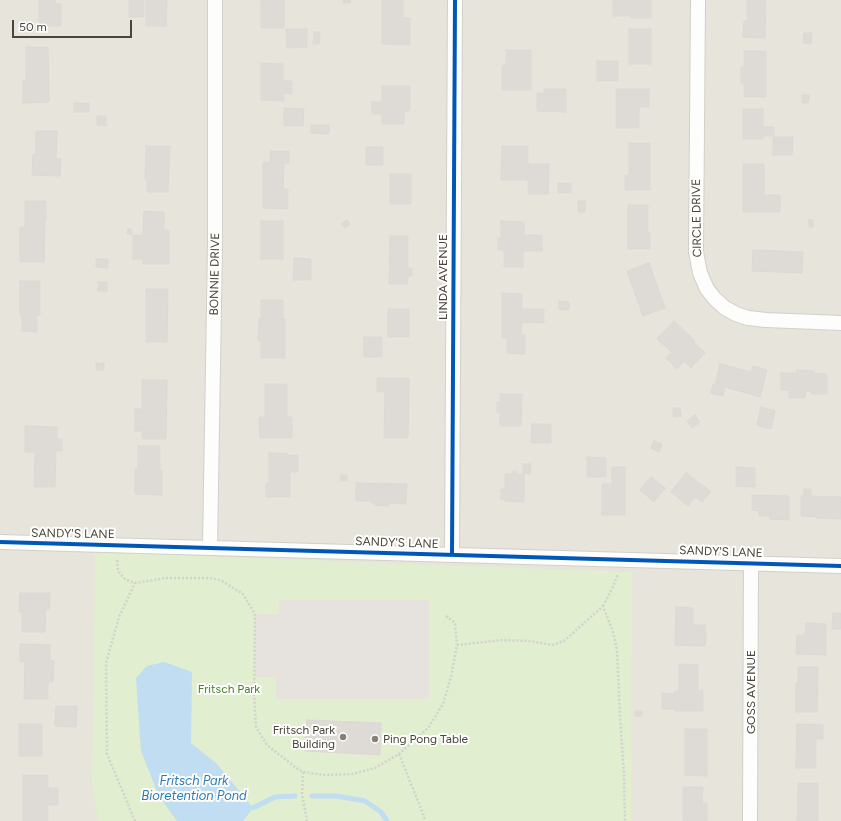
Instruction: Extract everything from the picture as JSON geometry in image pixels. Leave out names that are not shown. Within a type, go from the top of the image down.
[{"type":"street","name":"BONNIE DRIVE","points":[[210,547],[215,245],[216,0]]},
{"type":"street","name":"LINDA AVENUE","points":[[452,554],[455,0]]},
{"type":"street","name":"CIRCLE DRIVE","points":[[698,0],[696,252],[700,273],[707,290],[725,308],[748,318],[841,323]]},
{"type":"street","name":"SANDY'S LANE","points":[[0,542],[117,544],[841,566]]},
{"type":"street","name":"GOSS AVENUE","points":[[750,821],[751,563]]},
{"type":"path","points":[[117,544],[118,572],[125,579],[135,583],[166,578],[211,578],[222,581],[244,594],[255,614],[254,695],[256,727],[267,745],[295,767],[304,772],[325,775],[352,774],[375,768],[409,746],[428,728],[443,704],[451,677],[457,645],[455,623],[446,616]]},
{"type":"path","points":[[457,645],[502,640],[530,641],[552,645],[564,641],[603,606],[618,574],[620,560]]},
{"type":"path","points":[[135,583],[119,617],[106,663],[107,754],[135,821]]},
{"type":"path","points":[[603,606],[613,632],[617,650],[625,821]]},
{"type":"path","points":[[398,754],[425,821]]},
{"type":"path","points":[[304,772],[302,794],[307,821]]},
{"type":"shaded area","points":[[0,0],[841,0],[841,821],[0,821]]},
{"type":"shaded area","points":[[279,600],[429,600],[429,699],[276,699],[276,677],[255,677],[255,614],[278,614]]},
{"type":"green space","name":"Fritsch Park","points":[[95,552],[632,572],[631,821],[98,821],[92,783]]},
{"type":"water","name":"Fritsch Park Bioretention Pond","points":[[164,662],[192,672],[191,743],[217,764],[253,808],[243,821],[177,821],[159,796],[141,751],[136,678],[147,666]]},
{"type":"building","points":[[39,0],[55,0],[55,4],[61,4],[61,26],[39,26]]},
{"type":"building","points":[[129,0],[144,0],[144,17],[129,17]]},
{"type":"building","points":[[146,0],[167,0],[166,26],[146,26]]},
{"type":"building","points":[[261,0],[284,0],[284,28],[261,28]]},
{"type":"building","points":[[343,0],[350,0],[350,3],[343,3]]},
{"type":"building","points":[[382,0],[403,0],[403,18],[410,18],[410,45],[382,44]]},
{"type":"building","points":[[613,0],[651,0],[651,18],[613,16]]},
{"type":"building","points":[[747,0],[766,0],[765,38],[743,37],[744,21],[747,21]]},
{"type":"building","points":[[286,29],[307,29],[307,47],[287,48]]},
{"type":"building","points":[[629,29],[651,29],[651,64],[629,64]]},
{"type":"building","points":[[314,32],[320,32],[319,44],[313,44]]},
{"type":"building","points":[[804,33],[812,33],[811,44],[803,43]]},
{"type":"building","points":[[26,47],[48,47],[49,102],[23,103],[23,80],[26,80]]},
{"type":"building","points":[[506,50],[531,50],[531,90],[502,90],[502,65],[506,65]]},
{"type":"building","points":[[744,51],[766,51],[766,97],[744,97],[744,83],[741,83],[741,67],[744,67]]},
{"type":"building","points":[[597,61],[618,61],[618,81],[597,81]]},
{"type":"building","points":[[261,63],[283,64],[283,81],[292,81],[292,94],[284,93],[284,101],[261,100]]},
{"type":"building","points":[[382,86],[410,86],[410,111],[404,111],[404,124],[382,124]]},
{"type":"building","points":[[544,89],[566,89],[566,112],[537,111],[537,93],[544,93]]},
{"type":"building","points":[[616,89],[649,89],[649,107],[639,107],[639,128],[616,128]]},
{"type":"building","points":[[802,95],[809,95],[808,103],[802,103]]},
{"type":"building","points":[[372,102],[381,102],[381,114],[372,114]]},
{"type":"building","points":[[74,103],[89,103],[89,112],[74,112]]},
{"type":"building","points":[[284,108],[304,109],[303,126],[284,126]]},
{"type":"building","points":[[743,109],[763,109],[763,127],[774,127],[774,136],[763,136],[763,139],[743,139]]},
{"type":"building","points":[[97,116],[106,116],[106,126],[97,125]]},
{"type":"building","points":[[311,125],[329,125],[329,134],[311,133]]},
{"type":"building","points":[[36,131],[57,131],[56,159],[61,159],[60,176],[32,175],[33,154],[36,154]]},
{"type":"building","points":[[773,137],[793,137],[792,155],[773,155]]},
{"type":"building","points":[[629,143],[650,143],[650,190],[625,190],[625,175],[629,175]]},
{"type":"building","points":[[146,146],[170,146],[168,192],[147,192],[147,179],[145,179]]},
{"type":"building","points":[[502,146],[528,146],[528,164],[549,164],[548,194],[528,194],[528,180],[501,180]]},
{"type":"building","points":[[366,147],[383,147],[383,165],[366,165]]},
{"type":"building","points":[[271,151],[289,151],[289,163],[284,163],[283,189],[288,189],[288,209],[263,208],[263,162],[270,163]]},
{"type":"building","points":[[743,164],[764,164],[764,195],[780,195],[780,212],[743,212]]},
{"type":"building","points":[[390,174],[411,174],[411,204],[390,204]]},
{"type":"building","points":[[558,183],[571,183],[571,193],[558,193]]},
{"type":"building","points":[[25,201],[46,201],[44,262],[20,262],[20,227],[25,227]]},
{"type":"building","points":[[578,201],[585,201],[585,212],[578,212]]},
{"type":"building","points":[[628,205],[648,205],[648,233],[650,233],[650,249],[628,249]]},
{"type":"building","points":[[144,211],[164,212],[164,230],[169,230],[169,264],[143,264],[143,259],[133,259],[133,235],[143,235]]},
{"type":"building","points":[[347,220],[350,224],[345,228],[341,224]]},
{"type":"building","points":[[809,220],[813,220],[813,227],[809,227]]},
{"type":"building","points":[[261,221],[283,221],[283,259],[261,259]]},
{"type":"building","points":[[501,221],[524,222],[524,235],[542,235],[542,251],[523,251],[523,267],[504,267],[504,250],[498,250],[498,238],[501,238]]},
{"type":"building","points":[[128,229],[132,229],[132,234],[127,234]]},
{"type":"building","points":[[390,236],[408,236],[408,268],[412,268],[412,276],[408,276],[407,284],[389,284]]},
{"type":"building","points":[[753,250],[803,252],[802,273],[752,271]]},
{"type":"building","points":[[294,258],[311,259],[311,280],[293,280]]},
{"type":"building","points":[[96,259],[108,259],[108,268],[96,267]]},
{"type":"building","points":[[649,263],[665,308],[643,316],[627,271]]},
{"type":"building","points":[[20,281],[40,281],[40,315],[37,315],[37,332],[22,331],[22,315],[20,315]]},
{"type":"building","points":[[98,282],[107,282],[107,291],[98,291]]},
{"type":"building","points":[[146,289],[168,289],[167,342],[146,342]]},
{"type":"building","points":[[502,293],[522,294],[522,309],[544,309],[544,323],[522,322],[521,335],[525,335],[525,354],[507,353],[507,338],[502,338]]},
{"type":"building","points":[[261,300],[283,300],[283,319],[285,319],[285,358],[261,358],[261,341],[258,341],[259,318],[261,318]]},
{"type":"building","points":[[559,301],[569,302],[569,310],[559,309]]},
{"type":"building","points":[[388,309],[409,309],[409,337],[388,337]]},
{"type":"building","points":[[674,321],[705,353],[691,368],[684,361],[677,369],[666,358],[672,352],[657,339]]},
{"type":"building","points":[[364,337],[382,337],[382,357],[364,357]]},
{"type":"building","points":[[96,363],[104,363],[104,370],[96,370]]},
{"type":"building","points":[[720,364],[751,372],[753,366],[767,370],[760,397],[725,387],[723,396],[711,393],[713,384],[715,385]]},
{"type":"building","points":[[797,370],[814,371],[814,373],[827,374],[827,394],[811,394],[811,391],[806,391],[805,398],[789,398],[789,390],[781,390],[781,373],[797,373]]},
{"type":"building","points":[[377,378],[409,378],[409,392],[377,392]]},
{"type":"building","points":[[142,380],[167,380],[166,439],[142,439],[142,431],[135,431],[135,409],[142,409]]},
{"type":"building","points":[[265,384],[287,384],[287,417],[292,417],[292,438],[260,438],[259,417],[265,417]]},
{"type":"building","points":[[385,392],[409,392],[408,438],[384,438]]},
{"type":"building","points":[[500,394],[522,394],[521,426],[500,426],[500,413],[497,413],[497,402],[500,402]]},
{"type":"building","points":[[761,407],[775,411],[771,429],[757,425]]},
{"type":"building","points":[[673,408],[680,408],[681,416],[673,417]]},
{"type":"building","points":[[695,415],[700,422],[692,428],[687,421]]},
{"type":"building","points":[[532,424],[551,424],[551,443],[531,443]]},
{"type":"building","points":[[25,426],[57,427],[57,439],[62,439],[62,451],[56,451],[55,487],[34,487],[35,452],[25,452]]},
{"type":"building","points":[[654,441],[662,444],[659,452],[651,448]]},
{"type":"building","points":[[138,446],[160,446],[162,495],[135,494],[135,469],[138,469]]},
{"type":"building","points":[[269,453],[287,453],[287,455],[298,455],[298,472],[290,472],[290,497],[266,497],[266,483],[269,483]]},
{"type":"building","points":[[587,457],[606,458],[606,477],[587,477]]},
{"type":"building","points":[[523,464],[531,464],[530,474],[523,473]]},
{"type":"building","points":[[612,467],[625,467],[625,515],[602,515],[602,484],[612,484]]},
{"type":"building","points":[[736,467],[755,468],[755,487],[736,486]]},
{"type":"building","points":[[513,471],[516,471],[516,474],[524,474],[524,502],[505,501],[505,499],[501,499],[501,489],[505,489],[505,474],[513,474]]},
{"type":"building","points":[[686,473],[711,492],[702,502],[695,497],[688,506],[671,492]]},
{"type":"building","points":[[341,475],[347,475],[347,481],[340,481]]},
{"type":"building","points":[[651,477],[665,488],[654,502],[640,490]]},
{"type":"building","points":[[356,483],[407,484],[406,504],[389,503],[389,506],[375,505],[375,503],[371,503],[372,501],[356,501]]},
{"type":"building","points":[[804,489],[811,489],[811,497],[804,496]]},
{"type":"building","points":[[752,495],[789,496],[789,520],[769,519],[770,516],[759,516],[759,511],[752,510]]},
{"type":"building","points":[[801,496],[841,497],[841,519],[801,516]]},
{"type":"building","points":[[20,593],[50,593],[49,609],[46,609],[45,632],[22,632],[22,612],[19,612]]},
{"type":"building","points":[[676,607],[693,608],[693,625],[705,625],[705,646],[675,645]]},
{"type":"building","points":[[833,613],[841,613],[841,629],[832,629]]},
{"type":"building","points":[[806,623],[826,624],[826,655],[796,654],[797,635],[805,635]]},
{"type":"building","points":[[20,644],[50,645],[50,660],[54,661],[53,682],[48,682],[48,699],[24,699],[25,662],[20,662]]},
{"type":"building","points":[[679,664],[698,665],[698,690],[703,690],[703,711],[675,711],[675,709],[662,709],[662,693],[675,694],[675,691],[679,691]]},
{"type":"building","points":[[798,667],[818,667],[817,712],[796,712],[796,683],[798,683]]},
{"type":"building","points":[[56,706],[77,706],[76,727],[55,726]]},
{"type":"building","points":[[635,711],[642,711],[642,716],[635,716]]},
{"type":"building","name":"Fritsch Park Building","points":[[307,720],[381,723],[380,755],[305,751]]},
{"type":"building","points":[[19,724],[42,724],[42,756],[19,756]]},
{"type":"building","points":[[797,724],[823,725],[823,739],[816,739],[816,768],[796,768]]},
{"type":"building","points":[[685,729],[707,729],[707,776],[685,775]]},
{"type":"building","points":[[23,775],[48,775],[48,788],[58,788],[58,805],[48,805],[48,821],[23,821]]},
{"type":"building","points":[[798,783],[818,783],[818,821],[797,821]]},
{"type":"building","points":[[683,787],[703,787],[702,803],[707,803],[707,821],[683,821]]},
{"type":"waterway","points":[[253,808],[275,797],[295,796]]},
{"type":"waterway","points":[[312,796],[337,796],[365,801],[381,812],[387,821]]},
{"type":"cycle path","points":[[452,554],[455,0]]},
{"type":"cycle path","points":[[0,542],[841,566]]},
{"type":"place","name":"Fritsch Park Building","points":[[343,737]]},
{"type":"place","name":"Ping Pong Table","points":[[375,739]]}]
